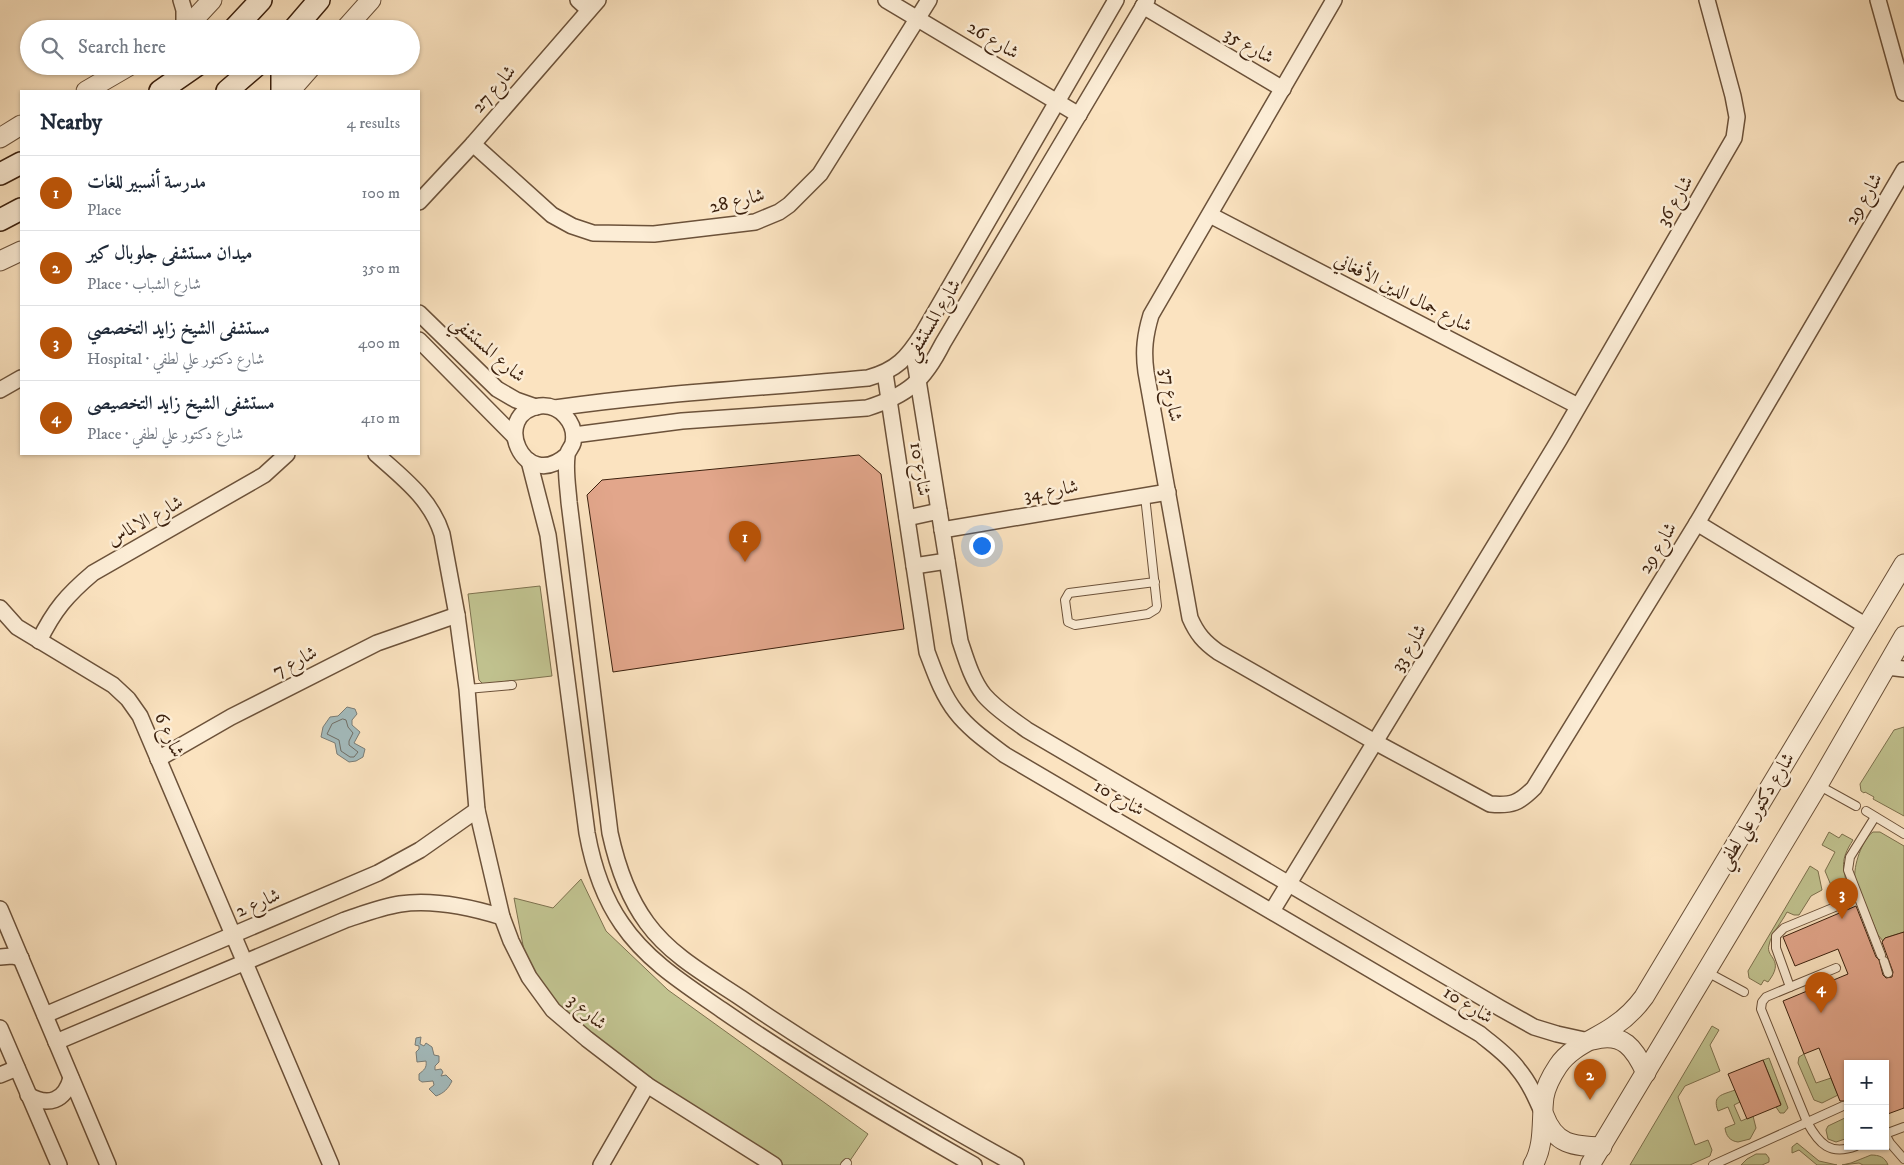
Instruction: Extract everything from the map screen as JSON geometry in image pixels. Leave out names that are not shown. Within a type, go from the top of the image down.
[{"type":"main road","points":[[242,20],[261,0]]},
{"type":"main road","points":[[302,20],[319,0]]},
{"type":"main road","points":[[161,90],[183,75]]},
{"type":"main road","points":[[228,90],[246,75]]},
{"type":"main road","points":[[282,75],[282,90]]},
{"type":"main road","points":[[0,174],[20,164]]},
{"type":"main road","points":[[0,220],[20,210]]},
{"type":"street","points":[[181,0],[184,20]]},
{"type":"street","points":[[193,20],[212,0]]},
{"type":"street","points":[[354,20],[371,0]]},
{"type":"street","name":"شارع 26","points":[[886,0],[1079,115]]},
{"type":"street","name":"شارع 28","points":[[473,144],[552,215],[572,226],[593,233],[654,234],[755,222],[779,212],[789,205],[820,174],[929,0]]},
{"type":"street","name":"شارع المستشفي","points":[[554,408],[624,398],[868,378],[886,373],[901,363],[913,349],[1116,0]]},
{"type":"street","name":"شارع 37","points":[[1334,0],[1150,316],[1145,334],[1144,353],[1190,618],[1196,632],[1218,652],[1375,742]]},
{"type":"street","name":"شارع 36","points":[[1578,406],[1734,138],[1737,117],[1733,96],[1707,0]]},
{"type":"street","points":[[1878,0],[1904,93]]},
{"type":"street","name":"شارع 27","points":[[420,201],[473,144],[588,3]]},
{"type":"street","name":"شارع المستشفي","points":[[574,435],[682,421],[867,408],[889,401],[918,382],[932,366],[1145,3]]},
{"type":"street","name":"شارع 35","points":[[1145,3],[1283,89]]},
{"type":"street","points":[[88,90],[114,75]]},
{"type":"street","points":[[291,90],[304,75]]},
{"type":"street","points":[[0,138],[20,127]]},
{"type":"street","name":"شارع 29","points":[[1375,742],[1490,804],[1507,805],[1522,799],[1534,788],[1697,523],[1904,170]]},
{"type":"street","name":"شارع جمال الدين الأفغاني","points":[[1210,215],[1578,406]]},
{"type":"street","points":[[0,261],[20,251]]},
{"type":"street","name":"شارع المستشفي","points":[[420,314],[497,389],[516,400],[536,407]]},
{"type":"street","name":"شارع المستشفي","points":[[420,341],[514,436]]},
{"type":"street","name":"شارع 10","points":[[913,349],[960,641],[969,668],[983,694],[1004,713],[1052,746],[1500,1008],[1534,1026],[1557,1034],[1589,1041]]},
{"type":"street","name":"شارع 10","points":[[886,373],[927,652],[939,683],[956,712],[980,736],[1005,755],[1480,1034],[1519,1069],[1533,1091],[1544,1115]]},
{"type":"street","points":[[0,390],[20,379]]},
{"type":"street","name":"شارع 33","points":[[1272,911],[1578,406]]},
{"type":"street","points":[[536,407],[554,408],[561,411],[570,422],[574,435],[571,449],[553,464],[537,464],[529,461],[518,451],[514,436],[518,421],[523,415],[536,407]]},
{"type":"street","points":[[567,454],[571,527],[610,833],[620,872],[634,903],[648,924],[682,958],[784,1028],[905,1103],[1016,1165]]},
{"type":"street","name":"شارع الالماس","points":[[39,641],[51,617],[70,593],[94,573],[264,475],[286,455]]},
{"type":"street","points":[[377,455],[424,498],[438,522],[442,534],[457,615],[467,689],[477,810]]},
{"type":"street","points":[[529,461],[548,534],[586,834],[591,858],[599,881],[609,904],[622,925],[656,962],[773,1046],[895,1120],[974,1165]]},
{"type":"street","name":"شارع 34","points":[[942,530],[1168,492]]},
{"type":"street","points":[[907,518],[939,511]]},
{"type":"street","points":[[1697,523],[1868,627]]},
{"type":"street","points":[[914,566],[947,561]]},
{"type":"street","name":"شارع دكتور علي لطفي","points":[[1589,1041],[1614,1027],[1629,1015],[1644,997],[1868,627],[1904,564]]},
{"type":"street","name":"شارع 6","points":[[0,608],[17,626],[113,685],[128,699],[140,716],[233,935]]},
{"type":"street","name":"شارع 7","points":[[158,759],[231,717],[377,644],[457,615]]},
{"type":"street","points":[[1590,1165],[1818,785],[1895,668],[1904,636]]},
{"type":"street","name":"شارع 3","points":[[477,810],[502,917],[511,941],[530,977],[553,1010],[587,1040],[647,1085],[774,1165]]},
{"type":"street","name":"شارع 2","points":[[45,1015],[378,873],[440,838],[477,810]]},
{"type":"street","points":[[56,1042],[345,920],[378,908],[401,904],[427,903],[478,909],[502,917]]},
{"type":"street","points":[[0,909],[108,1165]]},
{"type":"street","points":[[233,935],[331,1165]]},
{"type":"street","points":[[0,957],[12,956],[21,958]]},
{"type":"street","points":[[1,1034],[59,1165]]},
{"type":"street","points":[[1533,1165],[1540,1146],[1544,1115],[1544,1096],[1550,1078],[1560,1063],[1573,1050],[1589,1041],[1603,1037],[1617,1039],[1630,1046],[1646,1074]]},
{"type":"street","points":[[0,1075],[17,1068]]},
{"type":"street","points":[[28,1094],[36,1100],[55,1100],[69,1088],[72,1078]]},
{"type":"street","points":[[601,1165],[647,1085]]},
{"type":"street","points":[[895,1120],[905,1103]]},
{"type":"street","points":[[1544,1115],[1548,1127],[1557,1137],[1568,1144],[1602,1147]]},
{"type":"lane","points":[[1145,496],[1155,582],[1157,606],[1152,613],[1075,625],[1068,622],[1065,600],[1069,593],[1155,582]]},
{"type":"lane","points":[[467,689],[512,685]]},
{"type":"lane","points":[[1818,785],[1856,806]]},
{"type":"lane","points":[[1866,812],[1904,834]]},
{"type":"lane","points":[[1875,817],[1850,857],[1848,870],[1888,972]]},
{"type":"lane","points":[[1790,987],[1776,948],[1776,936],[1784,928],[1835,907]]},
{"type":"lane","points":[[1836,968],[1766,997],[1762,1002],[1762,1012],[1807,1122],[1816,1138],[1829,1148],[1844,1150]]},
{"type":"lane","points":[[1705,971],[1744,992]]},
{"type":"lane","points":[[1754,997],[1762,1002]]},
{"type":"lane","points":[[1713,1165],[1843,1106]]},
{"type":"lane","points":[[1889,1133],[1904,1127]]},
{"type":"lane","points":[[1889,1141],[1904,1159]]},
{"type":"green space","points":[[540,586],[552,676],[483,684],[479,680],[468,594]]},
{"type":"green space","points":[[1904,727],[1904,816],[1861,791],[1860,784],[1894,730]]},
{"type":"green space","points":[[1829,832],[1839,838],[1842,834],[1853,840],[1844,859],[1844,870],[1849,890],[1835,895],[1825,871],[1835,852],[1822,845]]},
{"type":"green space","points":[[1873,832],[1880,832],[1904,846],[1904,932],[1885,938],[1883,941],[1878,935],[1855,879],[1855,868],[1859,854],[1865,841]]},
{"type":"green space","points":[[1810,866],[1818,871],[1822,890],[1811,896],[1799,915],[1787,912],[1774,932],[1769,949],[1775,968],[1768,982],[1764,980],[1761,985],[1749,978],[1748,971]]},
{"type":"green space","points":[[581,879],[606,931],[668,990],[868,1134],[847,1165],[774,1165],[587,1039],[529,977],[514,898],[553,908]]},
{"type":"green space","points":[[1712,1026],[1719,1030],[1710,1045],[1720,1071],[1685,1086],[1678,1097],[1695,1145],[1708,1140],[1712,1150],[1710,1156],[1690,1165],[1630,1165]]},
{"type":"green space","points":[[1804,1054],[1816,1083],[1831,1078],[1838,1095],[1822,1103],[1814,1100],[1798,1063],[1799,1057]]},
{"type":"green space","points":[[1769,1058],[1788,1108],[1784,1113],[1780,1113],[1776,1107],[1781,1104],[1763,1060]]},
{"type":"green space","points":[[1735,1090],[1740,1102],[1734,1105],[1741,1121],[1753,1116],[1756,1128],[1750,1139],[1738,1142],[1727,1136],[1725,1128],[1735,1124],[1728,1107],[1718,1111],[1716,1106],[1719,1096]]},
{"type":"green space","points":[[1844,1118],[1844,1139],[1836,1142],[1828,1139],[1826,1130],[1828,1126]]},
{"type":"green space","points":[[1797,1143],[1819,1161],[1837,1165],[1817,1165],[1799,1150],[1792,1153],[1792,1147]]},
{"type":"green space","points":[[1756,1154],[1766,1154],[1769,1162],[1762,1165],[1741,1165],[1747,1159]]},
{"type":"green space","points":[[1871,1155],[1881,1157],[1888,1165],[1863,1165],[1859,1163],[1842,1165],[1851,1163]]},
{"type":"water","points":[[347,707],[355,709],[357,714],[352,720],[352,725],[360,732],[354,743],[365,749],[363,757],[349,762],[337,754],[335,743],[321,737],[323,727],[330,717],[338,716]]},
{"type":"water","points":[[421,1037],[420,1044],[424,1046],[426,1043],[432,1047],[434,1055],[439,1056],[439,1062],[435,1066],[435,1070],[441,1069],[443,1072],[441,1076],[446,1075],[452,1081],[446,1090],[436,1096],[429,1089],[434,1085],[433,1081],[422,1082],[419,1080],[419,1074],[425,1069],[426,1065],[426,1061],[417,1062],[416,1052],[419,1046],[415,1045],[416,1038]]},
{"type":"building","points":[[859,455],[881,474],[904,629],[613,672],[587,495],[602,480]]},
{"type":"building","points":[[1856,906],[1876,957],[1879,960],[1883,975],[1886,978],[1892,977],[1893,972],[1882,942],[1885,938],[1904,932],[1904,1108],[1889,1114],[1889,1060],[1844,1060],[1844,1101],[1840,1101],[1819,1048],[1804,1054],[1783,1001],[1848,974],[1838,949],[1795,966],[1783,937]]},
{"type":"building","points":[[1763,1060],[1781,1105],[1747,1119],[1728,1074]]},
{"type":"place","name":"مدرسة أنسبير للغات","points":[[745,562]]},
{"type":"place","name":"مستشفى الشيخ زايد التخصصي","points":[[1842,919]]},
{"type":"place","name":"مستشفى الشيخ زايد التخصيصى","points":[[1821,1013]]},
{"type":"place","name":"ميدان مستشفى جلوبال كير","points":[[1590,1100]]}]
